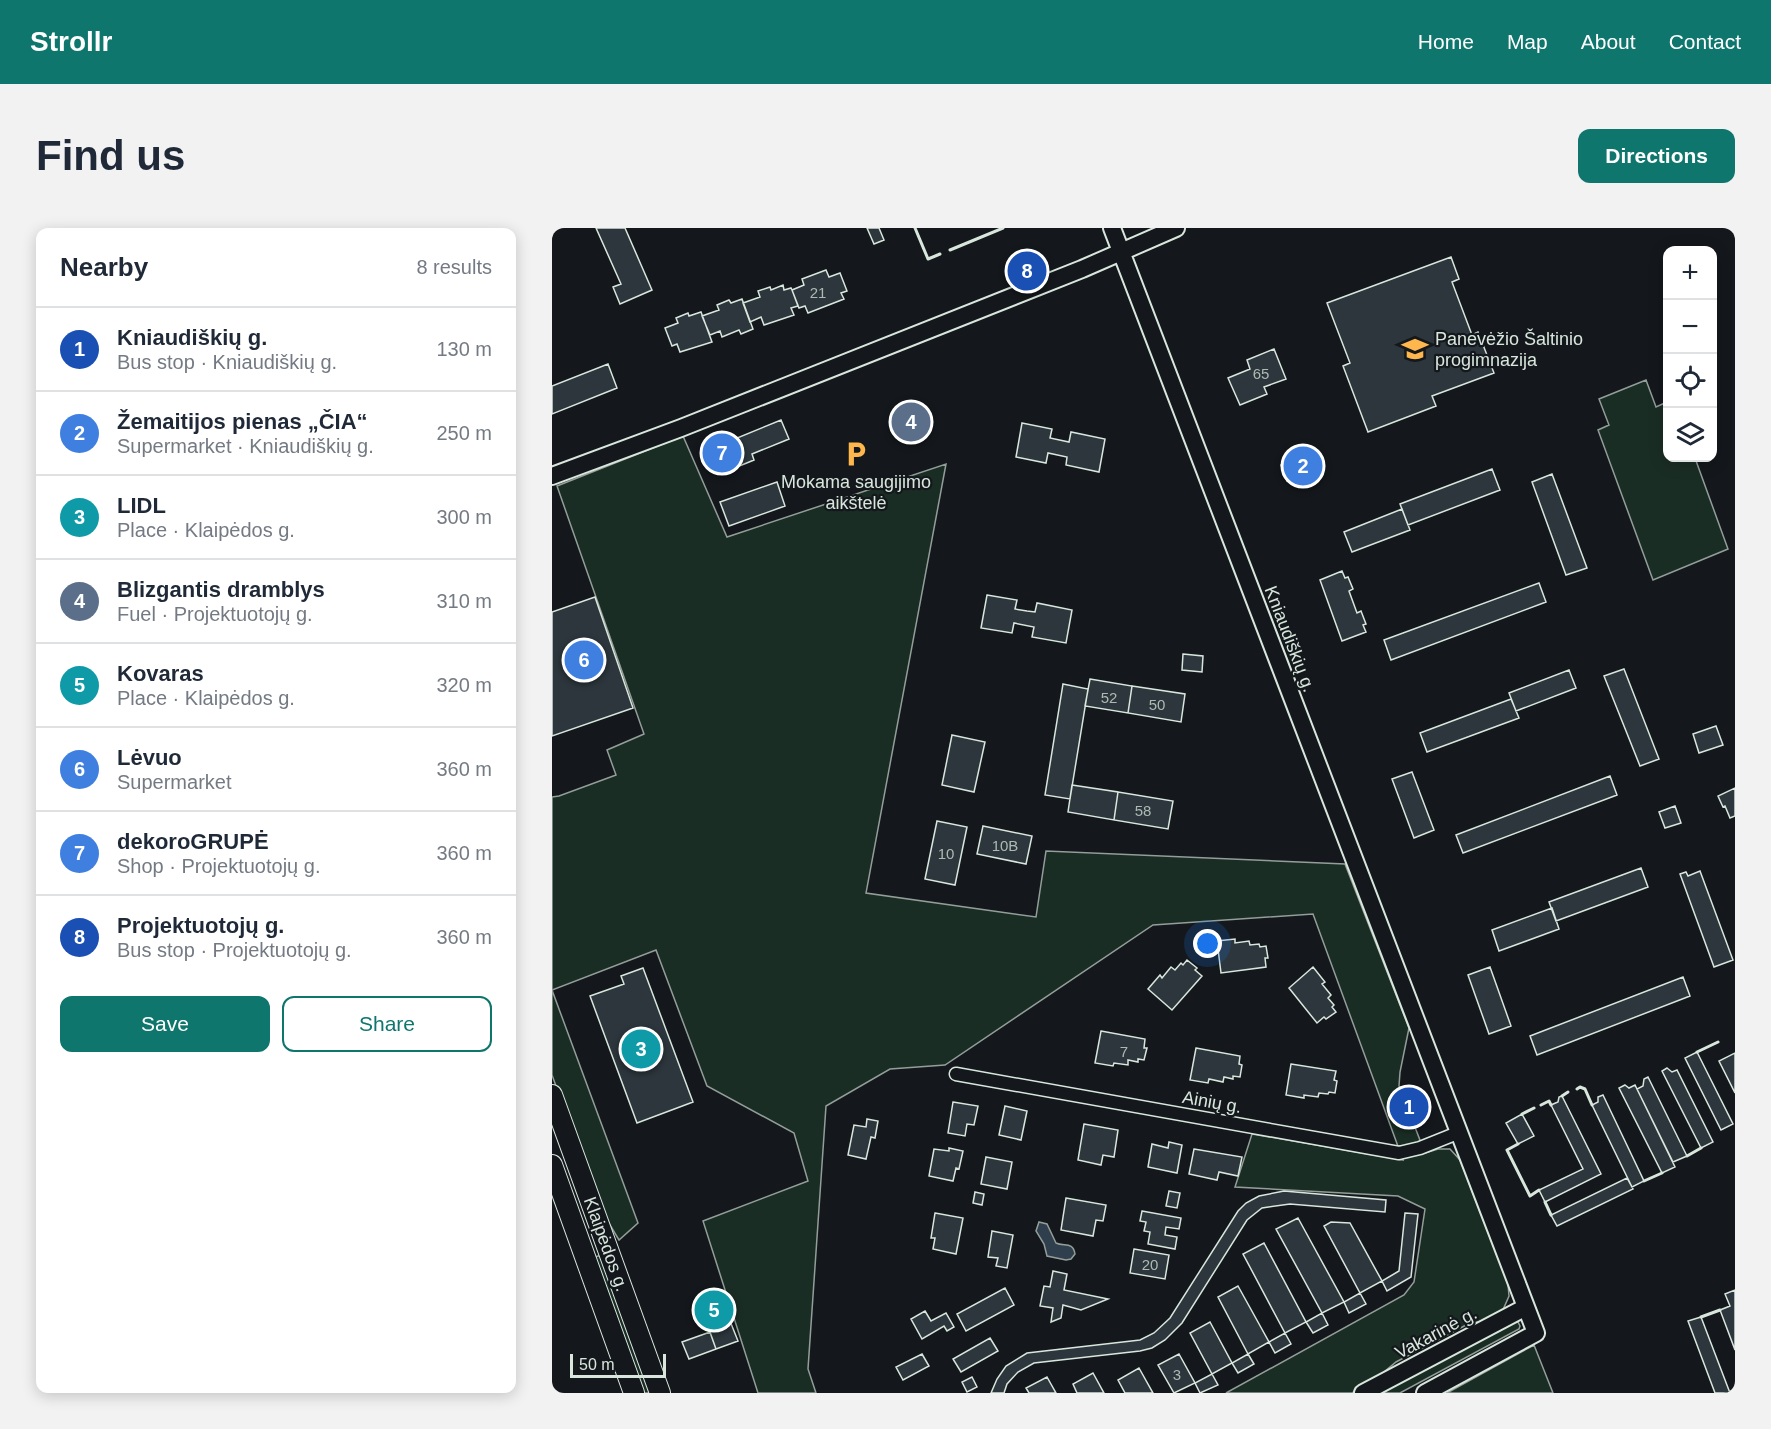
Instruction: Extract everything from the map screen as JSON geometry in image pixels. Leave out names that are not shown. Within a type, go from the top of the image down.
[{"type":"highway","name":"Klaipėdos g.","points":[[552,1095],[660,1393]]},
{"type":"highway","name":"Klaipėdos g.","points":[[552,1166],[634,1393]]},
{"type":"highway","points":[[582,1248],[604,1240]]},
{"type":"main road","name":"Kniaudiškių g.","points":[[1112,228],[1536,1333],[1425,1393]]},
{"type":"main road","points":[[552,476],[681,428],[1122,253],[1176,228]]},
{"type":"main road","name":"Vakarinė g.","points":[[1363,1393],[1526,1307]]},
{"type":"street","name":"Ainių g.","points":[[956,1074],[1399,1153],[1420,1148],[1460,1132]]},
{"type":"green space","points":[[1646,380],[1656,407],[1663,404],[1663,462],[1696,462],[1728,549],[1653,580],[1598,430],[1609,425],[1599,399]]},
{"type":"green space","points":[[683,436],[727,537],[946,464],[866,893],[1036,917],[1046,851],[1345,864],[1409,1028],[1399,1086],[1425,1153],[1438,1149],[1450,1149],[1460,1160],[1508,1284],[1509,1296],[1502,1312],[1492,1319],[1468,1324],[1396,1362],[1371,1383],[1352,1393],[1226,1393],[1404,1295],[1414,1282],[1425,1209],[1398,1196],[1235,1187],[1252,1134],[1403,1160],[1313,914],[1153,925],[945,1065],[890,1069],[826,1106],[808,1369],[816,1393],[758,1393],[703,1221],[808,1181],[794,1133],[707,1086],[656,950],[552,990],[552,797],[616,775],[607,750],[644,734],[557,486]]},
{"type":"green space","points":[[552,990],[638,1223],[619,1240],[601,1210],[552,1075]]},
{"type":"green space","points":[[601,1256],[653,1393],[641,1393],[595,1257]]},
{"type":"green space","points":[[1518,1322],[1519,1329],[1400,1393],[1380,1393]]},
{"type":"green space","points":[[1534,1345],[1553,1393],[1447,1393]]},
{"type":"water","points":[[1039,1222],[1047,1224],[1056,1243],[1072,1247],[1075,1254],[1071,1259],[1047,1256],[1044,1244],[1036,1231]]},
{"type":"building","points":[[596,228],[625,228],[652,290],[620,304],[613,287],[621,284]]},
{"type":"building","points":[[867,228],[879,228],[884,240],[874,244]]},
{"type":"building","name":"Panevėžio Šaltinio progimnazija","points":[[1451,257],[1459,279],[1452,282],[1472,335],[1478,332],[1494,373],[1432,396],[1436,406],[1368,432],[1343,366],[1350,363],[1327,303]]},
{"type":"building","points":[[826,270],[829,277],[840,273],[847,291],[841,293],[844,299],[808,313],[805,306],[799,308],[792,290],[804,285],[802,279]]},
{"type":"building","points":[[783,285],[784,290],[791,288],[798,306],[791,308],[794,315],[764,325],[761,317],[750,322],[743,303],[760,297],[758,291],[770,287],[771,290]]},
{"type":"building","points":[[742,299],[753,329],[741,334],[739,330],[722,337],[720,331],[710,335],[702,316],[719,310],[717,305],[729,300],[731,303]]},
{"type":"building","points":[[701,312],[712,342],[680,352],[677,344],[672,346],[665,328],[678,323],[676,318],[688,313],[689,316]]},
{"type":"building","points":[[1274,349],[1286,379],[1264,387],[1267,394],[1240,405],[1228,378],[1250,369],[1247,360]]},
{"type":"building","points":[[608,364],[617,388],[552,414],[552,386]]},
{"type":"building","points":[[921,409],[927,427],[901,435],[896,418]]},
{"type":"building","points":[[781,420],[789,439],[752,454],[754,460],[737,467],[735,461],[716,469],[708,450]]},
{"type":"building","points":[[1022,423],[1052,429],[1050,438],[1069,442],[1071,432],[1105,439],[1099,472],[1066,465],[1067,457],[1048,453],[1046,463],[1016,457]]},
{"type":"building","points":[[1318,451],[1324,467],[1287,481],[1281,465]]},
{"type":"building","points":[[1492,469],[1500,490],[1408,525],[1400,504]]},
{"type":"building","points":[[1552,474],[1587,568],[1566,575],[1532,482]]},
{"type":"building","points":[[777,482],[785,506],[729,526],[720,502]]},
{"type":"building","points":[[1402,509],[1410,530],[1352,552],[1344,532]]},
{"type":"building","points":[[1342,571],[1345,578],[1348,577],[1353,589],[1349,591],[1357,613],[1361,611],[1366,624],[1363,625],[1366,632],[1342,641],[1320,580]]},
{"type":"building","points":[[1539,583],[1546,602],[1391,660],[1384,640]]},
{"type":"building","points":[[987,595],[1017,600],[1015,609],[1035,612],[1037,603],[1072,610],[1066,643],[1032,637],[1034,627],[1014,623],[1012,633],[981,628]]},
{"type":"building","points":[[595,597],[633,708],[552,736],[552,612]]},
{"type":"building","points":[[1183,654],[1203,656],[1202,672],[1182,670]]},
{"type":"building","points":[[1624,669],[1659,759],[1640,766],[1604,676]]},
{"type":"building","points":[[1569,670],[1576,688],[1516,711],[1509,693]]},
{"type":"building","points":[[1090,679],[1132,686],[1128,713],[1085,706]]},
{"type":"building","points":[[1063,684],[1088,689],[1070,799],[1045,795]]},
{"type":"building","points":[[1132,686],[1185,694],[1181,722],[1128,713]]},
{"type":"building","points":[[1511,699],[1519,718],[1427,752],[1420,733]]},
{"type":"building","points":[[1716,726],[1723,745],[1699,753],[1693,734]]},
{"type":"building","points":[[952,735],[985,742],[974,792],[942,785]]},
{"type":"building","points":[[1412,772],[1434,830],[1414,838],[1392,779]]},
{"type":"building","points":[[1610,776],[1617,795],[1463,853],[1456,835]]},
{"type":"building","points":[[1072,785],[1118,792],[1114,820],[1068,812]]},
{"type":"building","points":[[1735,788],[1735,816],[1730,818],[1718,796]]},
{"type":"building","points":[[1118,792],[1173,801],[1168,829],[1114,820]]},
{"type":"building","points":[[1675,806],[1681,823],[1665,828],[1659,812]]},
{"type":"building","points":[[937,821],[967,827],[955,885],[925,879]]},
{"type":"building","points":[[983,826],[1032,836],[1026,864],[977,854]]},
{"type":"building","points":[[1641,868],[1648,887],[1556,921],[1549,902]]},
{"type":"building","points":[[1700,871],[1733,960],[1714,967],[1680,874],[1686,872],[1688,876]]},
{"type":"building","points":[[1552,908],[1559,929],[1499,951],[1492,930]]},
{"type":"building","points":[[1235,939],[1235,943],[1249,941],[1250,945],[1266,946],[1268,958],[1265,958],[1266,967],[1221,973],[1217,941]]},
{"type":"building","points":[[1187,960],[1197,968],[1195,970],[1202,976],[1172,1010],[1148,989],[1160,975],[1162,978],[1171,967],[1175,970]]},
{"type":"building","points":[[1313,967],[1325,982],[1322,984],[1331,995],[1328,998],[1336,1012],[1317,1023],[1289,988]]},
{"type":"building","points":[[1490,967],[1511,1026],[1489,1034],[1468,975]]},
{"type":"building","points":[[643,968],[693,1102],[637,1123],[590,996],[624,984],[621,976]]},
{"type":"building","points":[[1683,977],[1690,996],[1537,1055],[1530,1036]]},
{"type":"building","points":[[1101,1031],[1145,1039],[1144,1048],[1147,1048],[1144,1060],[1138,1059],[1138,1062],[1128,1060],[1128,1065],[1114,1063],[1113,1066],[1095,1063]]},
{"type":"building","points":[[1196,1048],[1240,1056],[1239,1064],[1242,1065],[1240,1077],[1233,1076],[1233,1079],[1224,1077],[1223,1082],[1209,1079],[1208,1083],[1190,1080]]},
{"type":"building","points":[[1697,1052],[1733,1124],[1721,1130],[1685,1058]]},
{"type":"building","points":[[1735,1053],[1735,1093],[1719,1061]]},
{"type":"building","points":[[1291,1064],[1336,1071],[1335,1093],[1319,1093],[1318,1097],[1304,1095],[1304,1098],[1286,1095]]},
{"type":"building","points":[[1667,1068],[1672,1072],[1677,1070],[1713,1142],[1701,1148],[1662,1071]]},
{"type":"building","points":[[1648,1077],[1687,1156],[1673,1162],[1637,1089],[1643,1086],[1644,1079]]},
{"type":"building","points":[[1625,1085],[1629,1088],[1635,1085],[1675,1167],[1662,1173],[1619,1088]]},
{"type":"building","points":[[1603,1095],[1644,1181],[1632,1187],[1592,1105],[1598,1102],[1598,1097]]},
{"type":"building","points":[[1562,1096],[1601,1174],[1545,1202],[1539,1190],[1583,1169],[1551,1105],[1558,1102],[1559,1097]]},
{"type":"building","points":[[953,1102],[978,1106],[974,1125],[967,1124],[965,1136],[948,1133]]},
{"type":"building","points":[[1005,1106],[1027,1111],[1021,1140],[999,1135]]},
{"type":"building","points":[[1522,1114],[1534,1136],[1518,1144],[1506,1123]]},
{"type":"building","points":[[867,1119],[878,1121],[875,1138],[871,1137],[866,1159],[848,1155],[854,1125],[866,1127]]},
{"type":"building","points":[[1084,1124],[1118,1130],[1114,1157],[1103,1155],[1101,1165],[1078,1160]]},
{"type":"building","points":[[1169,1142],[1182,1145],[1177,1173],[1148,1167],[1152,1144],[1168,1148]]},
{"type":"building","points":[[949,1148],[963,1151],[959,1169],[956,1168],[953,1181],[929,1176],[934,1149],[949,1151]]},
{"type":"building","points":[[1194,1149],[1242,1157],[1238,1176],[1219,1172],[1217,1180],[1189,1174]]},
{"type":"building","points":[[986,1157],[1012,1162],[1007,1189],[981,1184]]},
{"type":"building","points":[[1627,1178],[1633,1189],[1557,1226],[1551,1215]]},
{"type":"building","points":[[1169,1191],[1180,1193],[1177,1208],[1166,1206]]},
{"type":"building","points":[[1284,1191],[1386,1200],[1385,1212],[1290,1204],[1262,1208],[1247,1220],[1182,1323],[1165,1340],[1152,1348],[1140,1351],[1034,1363],[1018,1372],[1007,1384],[1004,1393],[991,1393],[1006,1366],[1027,1353],[1140,1340],[1154,1333],[1170,1318],[1238,1211],[1246,1203],[1259,1196]]},
{"type":"building","points":[[975,1192],[984,1194],[982,1205],[973,1203]]},
{"type":"building","points":[[1066,1198],[1106,1205],[1103,1221],[1096,1220],[1093,1236],[1061,1230]]},
{"type":"building","points":[[1142,1211],[1181,1218],[1179,1229],[1166,1227],[1165,1235],[1177,1237],[1175,1249],[1148,1244],[1150,1232],[1144,1231],[1146,1222],[1140,1221]]},
{"type":"building","points":[[935,1213],[963,1218],[956,1254],[933,1249],[935,1238],[931,1238]]},
{"type":"building","points":[[1405,1213],[1418,1214],[1411,1277],[1387,1291],[1382,1281],[1399,1271]]},
{"type":"building","points":[[1298,1218],[1344,1302],[1322,1313],[1276,1229]]},
{"type":"building","points":[[1331,1222],[1350,1223],[1382,1281],[1360,1293],[1324,1226]]},
{"type":"building","points":[[992,1231],[1013,1235],[1007,1268],[996,1266],[998,1258],[988,1257]]},
{"type":"building","points":[[1264,1243],[1306,1322],[1285,1333],[1243,1254]]},
{"type":"building","points":[[1134,1249],[1169,1255],[1165,1279],[1130,1273]]},
{"type":"building","points":[[1053,1271],[1067,1274],[1064,1290],[1108,1299],[1081,1310],[1063,1305],[1061,1318],[1051,1322],[1053,1308],[1040,1306],[1044,1286],[1050,1287]]},
{"type":"building","points":[[1238,1286],[1269,1342],[1248,1354],[1218,1297]]},
{"type":"building","points":[[1005,1288],[1014,1305],[966,1331],[957,1314]]},
{"type":"building","points":[[1735,1290],[1735,1350],[1720,1310],[1730,1306],[1725,1294]]},
{"type":"building","points":[[1360,1293],[1366,1304],[1349,1313],[1344,1302]]},
{"type":"building","points":[[721,1300],[726,1314],[707,1321],[702,1307]]},
{"type":"building","points":[[925,1311],[931,1321],[946,1313],[954,1327],[947,1331],[944,1326],[922,1339],[911,1319]]},
{"type":"building","points":[[1322,1313],[1328,1325],[1313,1333],[1306,1322]]},
{"type":"building","points":[[728,1316],[738,1341],[716,1349],[707,1324]]},
{"type":"building","points":[[1701,1317],[1730,1393],[1715,1393],[1688,1321]]},
{"type":"building","points":[[1210,1322],[1232,1363],[1212,1374],[1190,1333]]},
{"type":"building","points":[[710,1332],[716,1349],[689,1359],[682,1342]]},
{"type":"building","points":[[1285,1333],[1291,1344],[1275,1353],[1269,1342]]},
{"type":"building","points":[[990,1338],[998,1351],[961,1372],[953,1359]]},
{"type":"building","points":[[922,1354],[929,1366],[903,1380],[896,1367]]},
{"type":"building","points":[[1179,1354],[1195,1383],[1174,1393],[1158,1365]]},
{"type":"building","points":[[1248,1354],[1254,1364],[1238,1373],[1232,1363]]},
{"type":"building","points":[[1139,1368],[1153,1393],[1125,1393],[1118,1380]]},
{"type":"building","points":[[1093,1373],[1104,1393],[1077,1393],[1073,1384]]},
{"type":"building","points":[[1212,1374],[1218,1385],[1200,1393],[1195,1383]]},
{"type":"building","points":[[972,1377],[977,1387],[967,1392],[962,1382]]},
{"type":"building","points":[[1047,1377],[1056,1393],[1029,1393],[1026,1388]]},
{"type":"wall","points":[[915,228],[928,259],[940,254]]},
{"type":"wall","points":[[950,250],[1003,228]]},
{"type":"wall","points":[[1697,1052],[1718,1042]]},
{"type":"wall","points":[[1577,1089],[1580,1087],[1585,1089],[1592,1105]]},
{"type":"wall","points":[[1562,1096],[1568,1092]]},
{"type":"wall","points":[[1541,1105],[1549,1101],[1551,1105]]},
{"type":"wall","points":[[1522,1114],[1534,1108]]},
{"type":"wall","points":[[1518,1144],[1507,1150],[1530,1196],[1539,1190]]},
{"type":"wall","points":[[1687,1156],[1701,1148]]},
{"type":"wall","points":[[1644,1181],[1662,1173]]},
{"type":"wall","points":[[1545,1202],[1551,1215]]},
{"type":"wall","points":[[1701,1317],[1720,1310]]},
{"type":"place","name":"Projektuotojų g.","points":[[1027,271]]},
{"type":"place","name":"Panevėžio Šaltinio progimnazija","points":[[1415,349]]},
{"type":"place","name":"Blizgantis dramblys","points":[[911,422]]},
{"type":"place","name":"dekoroGRUPĖ","points":[[722,453]]},
{"type":"place","name":"Mokama saugijimo aikštelė","points":[[856,454]]},
{"type":"place","name":"Žemaitijos pienas „ČIA“","points":[[1303,466]]},
{"type":"place","name":"Lėvuo","points":[[584,660]]},
{"type":"place","name":"LIDL","points":[[641,1049]]},
{"type":"place","name":"Kniaudiškių g.","points":[[1409,1107]]},
{"type":"place","name":"Kovaras","points":[[714,1310]]}]
